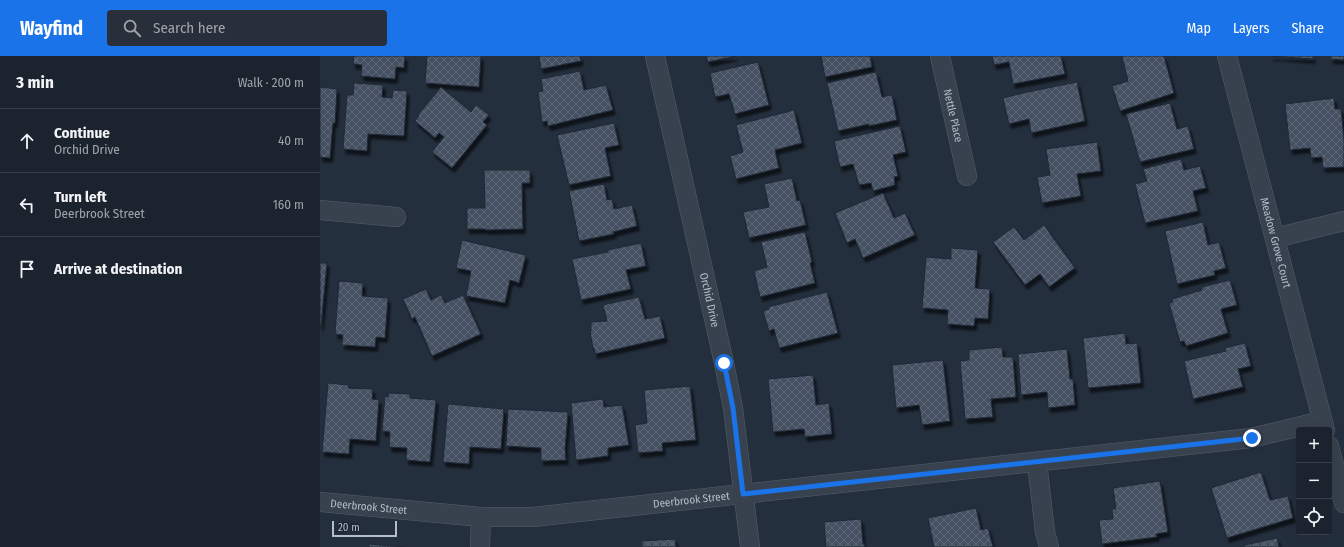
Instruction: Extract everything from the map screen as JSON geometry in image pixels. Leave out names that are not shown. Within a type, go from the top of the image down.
[{"type":"street","name":"Orchid Drive","points":[[655,56],[733,408],[750,547]]},
{"type":"street","name":"Nettle Place","points":[[940,56],[966,176]]},
{"type":"street","name":"Meadow Grove Court","points":[[1227,56],[1323,425]]},
{"type":"street","points":[[320,210],[396,217]]},
{"type":"street","points":[[1275,238],[1344,221]]},
{"type":"street","name":"Deerbrook Street","points":[[320,502],[481,517],[533,517],[1252,438],[1323,425]]},
{"type":"street","points":[[1332,457],[1344,503]]},
{"type":"street","points":[[1037,462],[1045,532],[1049,547]]},
{"type":"street","points":[[480,547],[481,517]]},
{"type":"building","points":[[354,56],[405,56],[404,68],[396,67],[395,79],[361,76],[362,65],[353,64]]},
{"type":"building","points":[[427,56],[481,56],[479,87],[425,83]]},
{"type":"building","points":[[539,56],[580,56],[581,61],[541,69]]},
{"type":"building","points":[[706,56],[736,56],[708,62]]},
{"type":"building","points":[[821,56],[870,56],[872,67],[825,77]]},
{"type":"building","points":[[992,56],[1061,56],[1065,74],[1013,84],[1009,62],[994,65]]},
{"type":"building","points":[[1122,56],[1164,56],[1174,93],[1120,111],[1112,86],[1128,81]]},
{"type":"building","points":[[1271,56],[1313,56],[1313,59]]},
{"type":"building","points":[[1331,56],[1344,56],[1344,60],[1330,59]]},
{"type":"building","points":[[758,62],[769,105],[735,114],[729,94],[715,97],[710,73]]},
{"type":"building","points":[[580,71],[584,90],[606,85],[613,110],[548,126],[547,121],[542,122],[538,92],[543,91],[541,79]]},
{"type":"building","points":[[876,72],[882,97],[892,95],[897,120],[838,131],[827,83]]},
{"type":"building","points":[[1077,82],[1085,121],[1031,133],[1029,119],[1009,124],[1003,98]]},
{"type":"building","points":[[354,83],[383,85],[382,97],[392,98],[393,90],[407,91],[404,136],[368,134],[367,151],[343,149],[347,95],[353,95]]},
{"type":"building","points":[[320,87],[337,89],[335,123],[333,123],[330,158],[320,157]]},
{"type":"building","points":[[441,87],[471,112],[476,105],[489,115],[483,122],[487,125],[452,168],[432,152],[444,137],[439,133],[435,138],[415,121],[419,116],[418,115]]},
{"type":"building","points":[[1334,98],[1335,109],[1341,109],[1344,140],[1344,167],[1323,168],[1322,157],[1311,158],[1310,148],[1290,150],[1285,104]]},
{"type":"building","points":[[1170,103],[1177,129],[1188,126],[1194,149],[1140,162],[1126,114]]},
{"type":"building","points":[[794,110],[802,143],[775,150],[779,168],[736,179],[730,156],[743,152],[736,125]]},
{"type":"building","points":[[614,123],[619,145],[605,148],[611,176],[569,185],[557,135]]},
{"type":"building","points":[[900,126],[906,152],[893,155],[898,176],[894,177],[895,185],[873,191],[871,183],[859,185],[853,164],[840,167],[834,141]]},
{"type":"building","points":[[1097,142],[1101,171],[1077,174],[1081,196],[1042,203],[1037,177],[1050,175],[1046,149]]},
{"type":"building","points":[[1181,159],[1184,170],[1200,166],[1206,188],[1193,191],[1198,211],[1145,223],[1135,184],[1147,181],[1143,169]]},
{"type":"building","points":[[484,170],[530,170],[530,183],[522,183],[523,229],[467,229],[467,208],[485,208]]},
{"type":"building","points":[[792,178],[797,201],[800,200],[806,225],[749,238],[743,212],[769,207],[764,184]]},
{"type":"building","points":[[604,184],[607,200],[612,199],[614,209],[632,205],[637,226],[613,232],[614,234],[579,241],[569,191]]},
{"type":"building","points":[[883,193],[894,218],[905,213],[915,235],[863,258],[855,239],[847,243],[835,213]]},
{"type":"building","points":[[1203,222],[1208,245],[1219,242],[1226,268],[1214,271],[1215,275],[1177,284],[1165,231]]},
{"type":"building","points":[[1044,225],[1075,268],[1049,287],[1040,274],[1025,285],[993,242],[1014,227],[1024,240]]},
{"type":"building","points":[[805,232],[815,283],[760,297],[754,271],[767,267],[761,242]]},
{"type":"building","points":[[462,240],[526,255],[519,283],[510,280],[505,303],[466,296],[471,271],[456,268]]},
{"type":"building","points":[[641,243],[646,266],[626,270],[631,289],[581,300],[572,259],[608,252],[608,250]]},
{"type":"building","points":[[951,248],[978,250],[975,288],[990,289],[988,319],[975,318],[974,326],[947,324],[948,310],[922,308],[926,257],[951,259]]},
{"type":"building","points":[[320,263],[327,263],[321,326],[320,326]]},
{"type":"building","points":[[1230,280],[1237,305],[1221,309],[1228,333],[1186,346],[1184,341],[1180,342],[1169,303],[1173,302],[1172,299],[1202,290],[1202,287]]},
{"type":"building","points":[[339,281],[363,283],[362,296],[388,298],[385,338],[376,337],[375,347],[342,345],[343,335],[335,334]]},
{"type":"building","points":[[426,289],[431,300],[441,295],[445,303],[463,295],[481,334],[432,356],[415,317],[412,319],[403,299]]},
{"type":"building","points":[[827,292],[838,333],[779,348],[774,329],[769,331],[763,311],[769,309],[768,307]]},
{"type":"building","points":[[639,297],[645,319],[660,316],[665,338],[595,354],[590,332],[591,322],[607,321],[603,305]]},
{"type":"building","points":[[1125,333],[1126,344],[1137,343],[1141,383],[1088,388],[1083,338]]},
{"type":"building","points":[[1245,343],[1251,366],[1238,369],[1243,387],[1193,399],[1184,361],[1226,351],[1225,348]]},
{"type":"building","points":[[1002,347],[1003,357],[1013,357],[1016,397],[991,399],[993,417],[965,419],[960,361],[969,360],[969,350]]},
{"type":"building","points":[[1067,349],[1070,379],[1073,379],[1075,405],[1048,408],[1047,392],[1021,395],[1018,354]]},
{"type":"building","points":[[943,360],[950,421],[922,425],[919,405],[896,408],[892,365]]},
{"type":"building","points":[[813,375],[816,405],[829,403],[832,434],[805,437],[804,429],[773,432],[768,379]]},
{"type":"building","points":[[328,383],[349,385],[348,388],[373,389],[372,399],[379,400],[376,441],[350,439],[349,454],[322,452]]},
{"type":"building","points":[[690,386],[696,440],[662,443],[663,451],[638,453],[635,425],[647,423],[644,390]]},
{"type":"building","points":[[389,393],[410,394],[410,398],[436,400],[430,462],[406,460],[407,448],[389,447],[390,432],[382,431],[385,396],[388,397]]},
{"type":"building","points":[[603,399],[604,407],[622,405],[629,445],[608,448],[608,456],[576,460],[571,403]]},
{"type":"building","points":[[448,404],[504,409],[501,449],[470,447],[469,464],[443,462]]},
{"type":"building","points":[[508,409],[568,412],[565,449],[566,460],[541,461],[541,448],[506,446]]},
{"type":"building","points":[[1261,472],[1270,500],[1288,496],[1293,518],[1227,538],[1211,488]]},
{"type":"building","points":[[1160,481],[1168,532],[1156,534],[1157,537],[1102,544],[1099,520],[1113,519],[1112,509],[1116,509],[1113,488]]},
{"type":"building","points":[[976,508],[981,530],[988,528],[993,547],[934,547],[928,518]]},
{"type":"building","points":[[861,519],[863,544],[865,547],[826,547],[824,522]]},
{"type":"building","points":[[1277,538],[1279,547],[1245,547],[1245,545]]},
{"type":"building","points":[[675,539],[676,547],[642,547],[642,541]]},
{"type":"building","points":[[369,544],[405,547],[369,547]]},
{"type":"route","points":[[724,363],[733,408],[743,494],[1252,438]]}]
